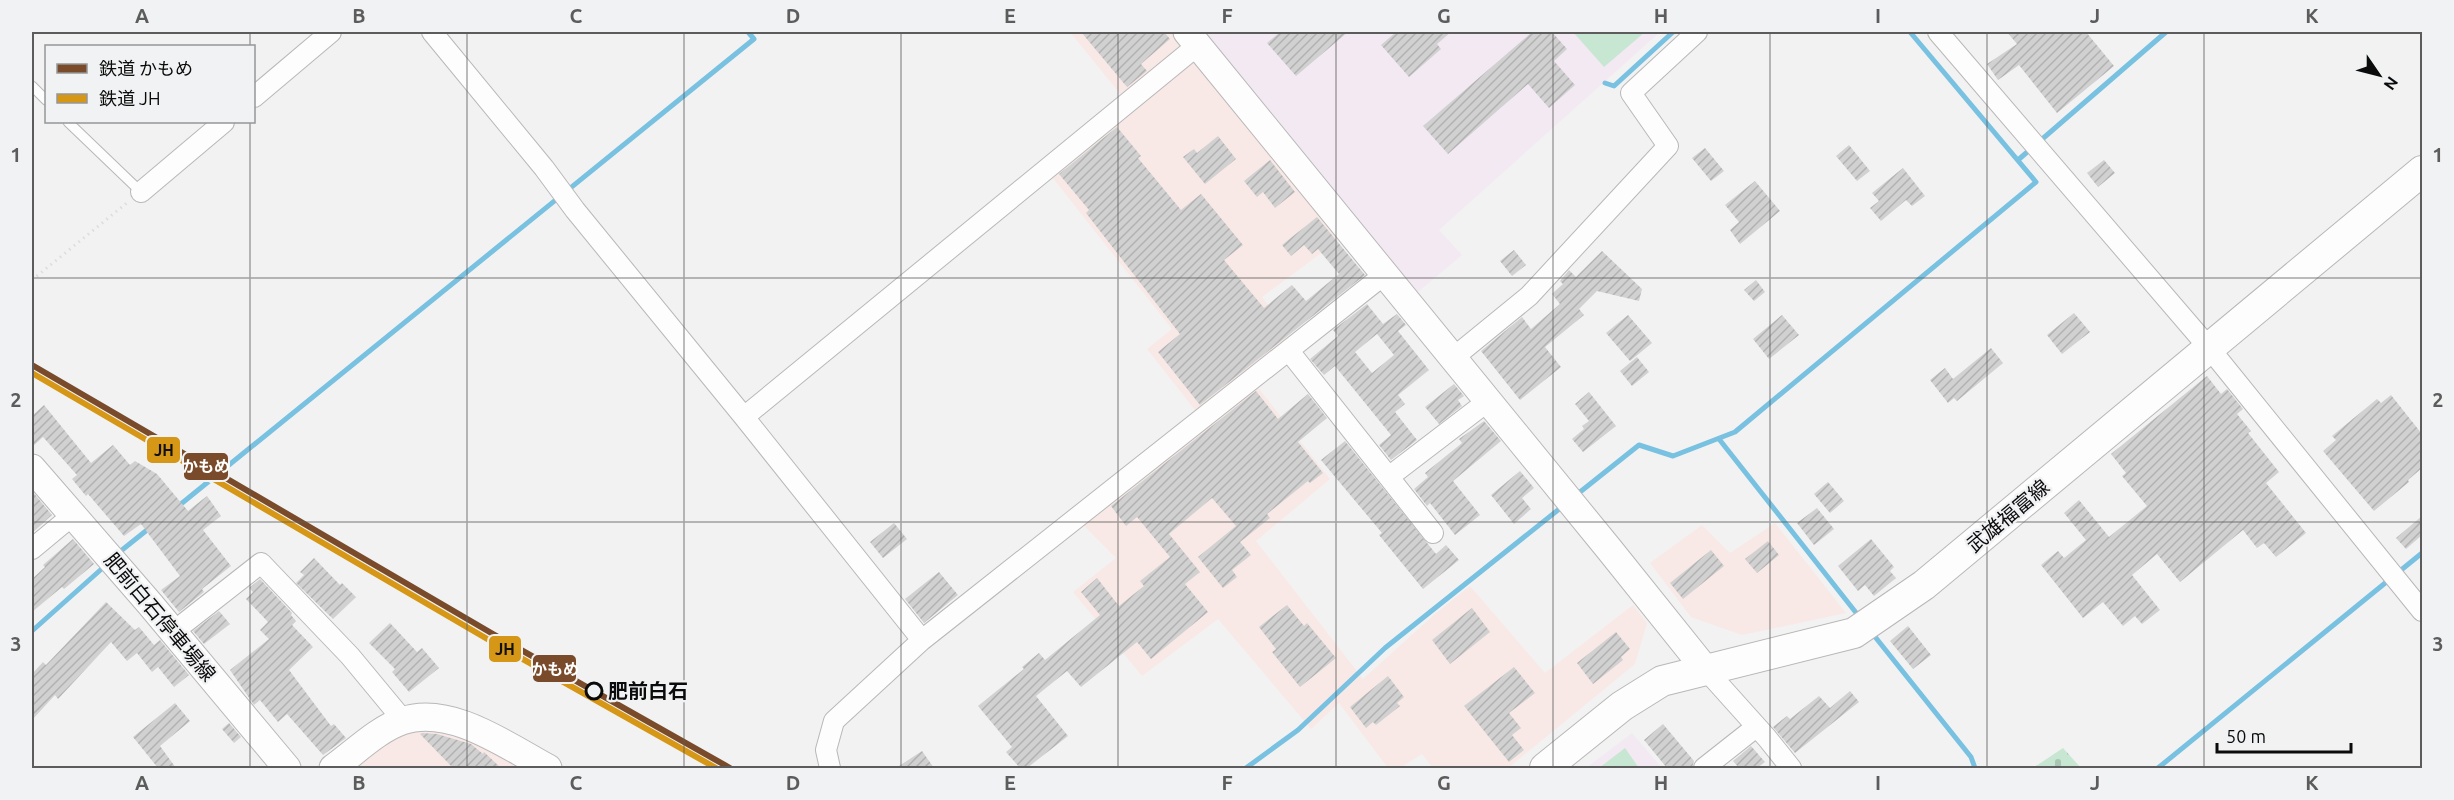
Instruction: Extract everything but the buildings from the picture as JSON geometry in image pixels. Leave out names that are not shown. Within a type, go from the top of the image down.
[{"type":"main road","name":"武雄福富線","points":[[1545,768],[1632,700],[1662,681],[1864,627],[1924,585],[2422,171]]},
{"type":"street","points":[[255,96],[331,32]]},
{"type":"street","points":[[432,32],[922,640]]},
{"type":"street","points":[[1453,358],[1529,296],[1668,146],[1631,93],[1698,32]]},
{"type":"street","points":[[1938,32],[2210,349],[2422,611]]},
{"type":"street","points":[[744,417],[1192,38],[1706,670],[1791,768]]},
{"type":"street","points":[[141,192],[223,123]]},
{"type":"street","points":[[830,768],[826,750],[834,722],[922,640],[1385,274]]},
{"type":"street","points":[[1289,351],[1433,533]]},
{"type":"street","points":[[1390,476],[1488,401]]},
{"type":"street","name":"肥前白石停車場線","points":[[32,468],[287,768]]},
{"type":"street","points":[[32,549],[73,515]]},
{"type":"street","points":[[173,632],[261,563],[350,656],[403,720]]},
{"type":"street","points":[[333,768],[389,727],[403,720],[434,716],[475,728],[548,768]]},
{"type":"street","points":[[1704,768],[1761,733]]},
{"type":"lane","points":[[32,86],[45,99]]},
{"type":"lane","points":[[69,123],[141,192]]},
{"type":"path","points":[[32,280],[141,192]]},
{"type":"shaded area","points":[[1070,32],[1174,32],[1343,237],[1262,297],[1295,340],[1249,376],[1330,479],[1256,541],[1363,679],[1435,614],[1470,586],[1545,673],[1633,605],[1647,623],[1635,664],[1508,768],[1433,768],[1422,754],[1400,768],[1388,768],[1339,703],[1311,729],[1218,619],[1142,676],[1073,592],[1116,558],[1073,515],[1199,415],[1147,349],[1172,329],[1041,163],[1121,95]]},
{"type":"shaded area","points":[[1202,32],[1660,32],[1439,230],[1462,255],[1418,292]]},
{"type":"shaded area","points":[[1775,523],[1846,613],[1742,635],[1691,617],[1650,563],[1702,525],[1730,553]]},
{"type":"shaded area","points":[[442,724],[530,768],[347,768],[395,735]]},
{"type":"shaded area","points":[[1632,733],[1662,768],[1586,768]]},
{"type":"green space","points":[[1573,32],[1645,32],[1604,67]]},
{"type":"green space","points":[[1625,748],[1639,768],[1599,768]]},
{"type":"green space","points":[[2063,748],[2081,768],[2033,768]]},
{"type":"waterway","points":[[176,508],[754,39],[748,32]]},
{"type":"waterway","points":[[1605,83],[1614,86],[1673,32]]},
{"type":"waterway","points":[[1575,496],[1639,445],[1673,456],[1735,432],[2036,182],[1910,32]]},
{"type":"waterway","points":[[2018,160],[2166,32]]},
{"type":"waterway","points":[[1719,439],[1861,619]]},
{"type":"waterway","points":[[1246,768],[1298,730],[1385,648],[1563,506]]},
{"type":"waterway","points":[[117,554],[152,526]]},
{"type":"waterway","points":[[2158,768],[2422,553]]},
{"type":"waterway","points":[[32,631],[106,565]]},
{"type":"waterway","points":[[1872,633],[1971,757],[1975,768]]},
{"type":"rail line","name":"かもめ","points":[[32,365],[493,634],[730,768]]},
{"type":"rail line","name":"JH","points":[[32,373],[489,640],[716,768]]},
{"type":"place","name":"肥前白石","points":[[594,691]]}]
